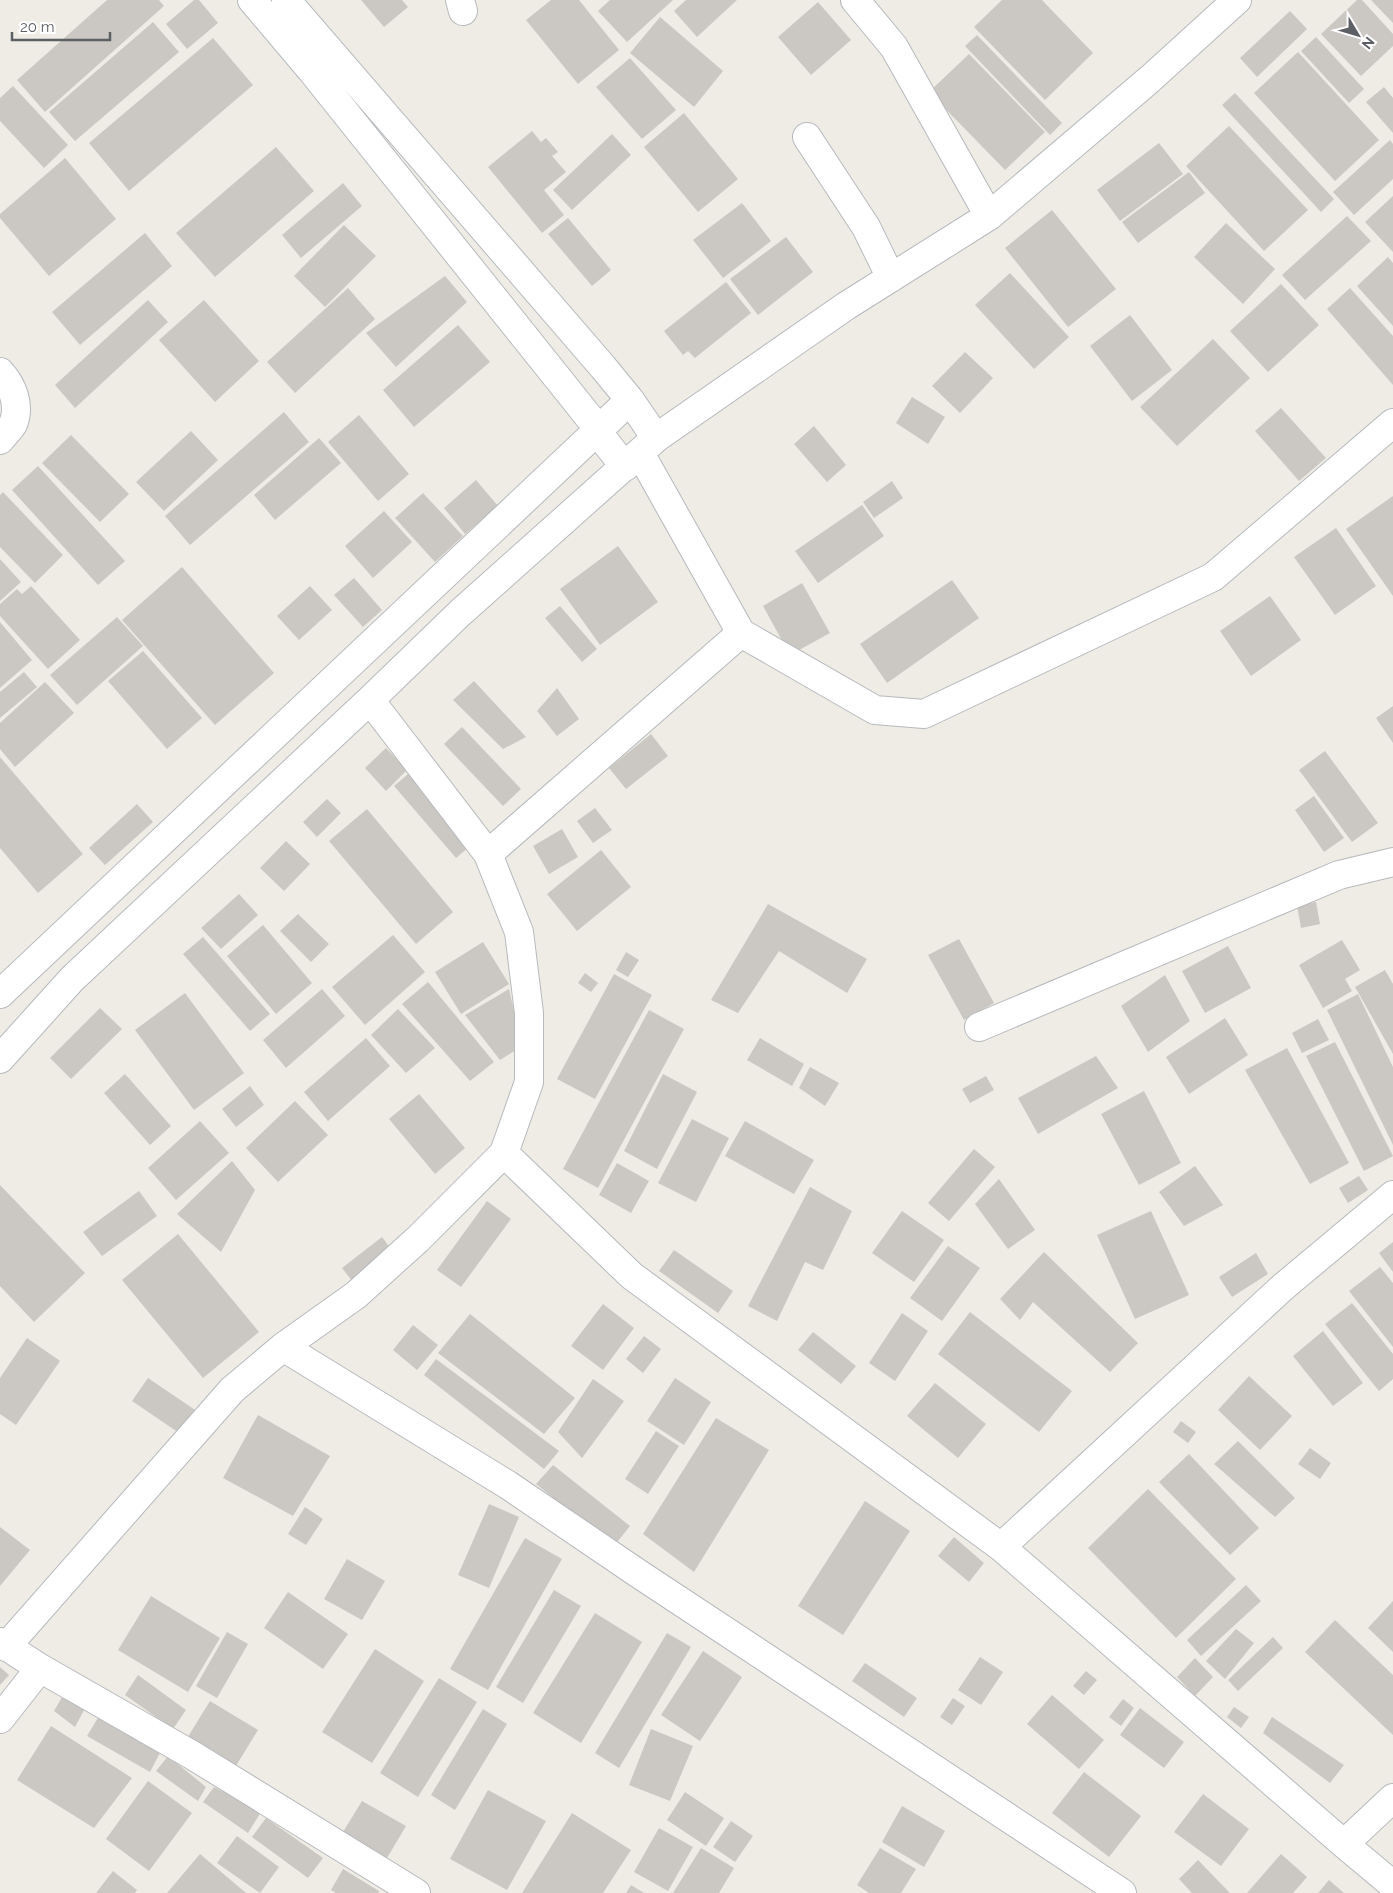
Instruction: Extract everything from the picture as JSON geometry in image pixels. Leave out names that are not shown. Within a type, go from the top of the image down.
[{"type":"street","points":[[252,0],[312,71],[592,421],[596,430],[640,453]]},
{"type":"street","points":[[286,0],[630,400],[640,453],[741,633],[875,710],[924,714],[1212,577],[1393,423]]},
{"type":"street","points":[[855,0],[894,47],[989,216]]},
{"type":"street","points":[[0,1059],[72,980],[460,613],[640,453],[846,306],[989,216],[1150,79],[1237,0]]},
{"type":"street","points":[[807,137],[866,228],[891,278]]},
{"type":"street","points":[[0,372],[8,381],[16,400],[13,424],[0,440]]},
{"type":"street","points":[[0,994],[630,400]]},
{"type":"street","points":[[488,854],[741,633]]},
{"type":"street","points":[[370,700],[488,854],[520,932],[529,1013],[529,1082],[504,1153],[418,1240],[356,1295],[283,1347],[232,1390],[3,1645],[192,1755],[416,1893]]},
{"type":"street","points":[[979,1027],[1339,875],[1393,862]]},
{"type":"street","points":[[504,1153],[632,1276],[1001,1547],[1393,1885]]},
{"type":"street","points":[[1001,1547],[1283,1287],[1393,1195]]},
{"type":"street","points":[[283,1347],[508,1485],[1122,1893]]},
{"type":"street","points":[[0,1719],[40,1668]]},
{"type":"street","points":[[1344,1844],[1393,1798]]},
{"type":"building","points":[[107,0],[159,0],[164,6],[45,112],[17,80]]},
{"type":"building","points":[[194,0],[199,0],[218,23],[187,49],[166,24]]},
{"type":"building","points":[[361,0],[402,0],[408,7],[384,27]]},
{"type":"building","points":[[551,0],[579,0],[619,50],[578,84],[526,20]]},
{"type":"building","points":[[610,0],[673,0],[627,42],[598,11]]},
{"type":"building","points":[[686,0],[737,0],[697,37],[674,11]]},
{"type":"building","points":[[1002,0],[1042,0],[1093,53],[1045,100],[974,27]]},
{"type":"building","points":[[1357,0],[1362,0],[1393,34],[1393,46],[1361,76],[1321,34]]},
{"type":"building","points":[[1371,0],[1393,0],[1393,23]]},
{"type":"building","points":[[818,2],[851,40],[811,75],[778,37]]},
{"type":"building","points":[[1290,11],[1307,29],[1257,77],[1240,58]]},
{"type":"building","points":[[660,17],[723,71],[694,107],[630,53]]},
{"type":"building","points":[[153,22],[179,52],[75,141],[49,112]]},
{"type":"building","points":[[977,35],[1062,123],[1050,135],[965,46]]},
{"type":"building","points":[[1316,37],[1364,89],[1349,103],[1301,51]]},
{"type":"building","points":[[213,38],[253,85],[129,191],[89,143]]},
{"type":"building","points":[[1298,52],[1379,140],[1335,181],[1254,93]]},
{"type":"building","points":[[969,54],[1045,132],[1005,170],[929,92]]},
{"type":"building","points":[[630,58],[676,110],[642,139],[596,87]]},
{"type":"building","points":[[13,86],[68,145],[44,168],[0,121],[0,98]]},
{"type":"building","points":[[1384,87],[1393,98],[1393,133],[1366,102]]},
{"type":"building","points":[[1235,93],[1334,199],[1321,212],[1222,105]]},
{"type":"building","points":[[684,113],[738,179],[698,212],[644,147]]},
{"type":"building","points":[[1229,126],[1308,210],[1264,251],[1186,166]]},
{"type":"building","points":[[532,131],[541,142],[546,138],[558,152],[552,156],[566,172],[544,190],[564,215],[542,233],[488,167]]},
{"type":"building","points":[[612,134],[631,155],[572,210],[553,190]]},
{"type":"building","points":[[1390,140],[1393,144],[1393,179],[1354,215],[1333,192]]},
{"type":"building","points":[[1159,143],[1183,174],[1120,221],[1097,190]]},
{"type":"building","points":[[276,147],[314,191],[215,277],[176,233]]},
{"type":"building","points":[[65,158],[116,219],[49,276],[0,218],[0,214]]},
{"type":"building","points":[[1189,172],[1205,193],[1138,243],[1122,222]]},
{"type":"building","points":[[343,183],[362,206],[301,258],[282,235]]},
{"type":"building","points":[[1393,196],[1393,252],[1365,222]]},
{"type":"building","points":[[742,203],[771,241],[723,278],[693,240]]},
{"type":"building","points":[[1052,210],[1116,289],[1068,327],[1005,248]]},
{"type":"building","points":[[1347,216],[1371,241],[1305,300],[1282,275]]},
{"type":"building","points":[[568,218],[611,270],[592,286],[548,234]]},
{"type":"building","points":[[1226,223],[1275,269],[1243,304],[1194,257]]},
{"type":"building","points":[[344,225],[376,256],[325,307],[294,276]]},
{"type":"building","points":[[145,233],[172,266],[80,345],[52,312]]},
{"type":"building","points":[[786,237],[813,272],[758,315],[730,279]]},
{"type":"building","points":[[1388,257],[1393,263],[1393,326],[1357,286]]},
{"type":"building","points":[[1010,273],[1069,337],[1034,369],[975,305]]},
{"type":"building","points":[[445,276],[467,302],[396,367],[366,333]]},
{"type":"building","points":[[726,282],[751,313],[695,358],[688,351],[683,355],[664,331]]},
{"type":"building","points":[[1281,284],[1319,325],[1268,372],[1230,331]]},
{"type":"building","points":[[348,288],[375,319],[295,393],[267,362]]},
{"type":"building","points":[[1350,288],[1393,336],[1393,385],[1327,309]]},
{"type":"building","points":[[148,300],[168,322],[75,408],[55,385]]},
{"type":"building","points":[[204,300],[259,361],[215,402],[159,340]]},
{"type":"building","points":[[1130,315],[1172,370],[1132,401],[1090,346]]},
{"type":"building","points":[[458,325],[490,362],[414,427],[383,390]]},
{"type":"building","points":[[1213,339],[1250,378],[1177,446],[1140,407]]},
{"type":"building","points":[[965,352],[993,378],[960,413],[932,386]]},
{"type":"building","points":[[912,397],[945,417],[928,444],[896,423]]},
{"type":"building","points":[[1281,408],[1326,458],[1299,481],[1255,431]]},
{"type":"building","points":[[284,412],[309,442],[190,545],[165,516]]},
{"type":"building","points":[[359,415],[409,474],[378,501],[328,442]]},
{"type":"building","points":[[814,426],[846,465],[827,482],[794,444]]},
{"type":"building","points":[[191,431],[218,460],[164,511],[136,482]]},
{"type":"building","points":[[71,435],[129,494],[100,522],[42,463]]},
{"type":"building","points":[[319,438],[341,463],[275,520],[254,495]]},
{"type":"building","points":[[38,466],[125,561],[98,585],[12,490]]},
{"type":"building","points":[[476,480],[498,506],[465,534],[444,508]]},
{"type":"building","points":[[892,481],[903,498],[874,518],[863,502]]},
{"type":"building","points":[[3,492],[63,555],[35,583],[0,547],[0,495]]},
{"type":"building","points":[[423,493],[463,536],[435,562],[395,518]]},
{"type":"building","points":[[1393,496],[1393,596],[1346,529]]},
{"type":"building","points":[[862,505],[884,536],[818,583],[795,551]]},
{"type":"building","points":[[384,511],[412,542],[373,578],[345,546]]},
{"type":"building","points":[[1336,528],[1376,586],[1335,615],[1294,557]]},
{"type":"building","points":[[618,546],[658,602],[600,645],[560,589]]},
{"type":"building","points":[[0,559],[21,582],[0,601]]},
{"type":"building","points":[[182,567],[274,673],[215,725],[122,620]]},
{"type":"building","points":[[354,578],[382,610],[363,627],[334,595]]},
{"type":"building","points":[[952,580],[979,618],[887,683],[860,644]]},
{"type":"building","points":[[802,583],[830,633],[790,655],[763,606]]},
{"type":"building","points":[[31,586],[80,640],[48,669],[0,616],[0,604],[17,589],[22,594]]},
{"type":"building","points":[[310,586],[332,610],[299,640],[277,616]]},
{"type":"building","points":[[1270,596],[1301,640],[1251,676],[1220,631]]},
{"type":"building","points":[[560,606],[597,649],[582,662],[545,618]]},
{"type":"building","points":[[117,617],[143,646],[77,705],[50,675]]},
{"type":"building","points":[[0,622],[32,660],[0,688]]},
{"type":"building","points":[[143,651],[202,718],[167,749],[108,681]]},
{"type":"building","points":[[24,672],[37,687],[0,718],[0,692]]},
{"type":"building","points":[[474,681],[526,737],[503,749],[453,700]]},
{"type":"building","points":[[45,682],[74,713],[15,767],[0,749],[0,723]]},
{"type":"building","points":[[557,688],[579,719],[557,736],[537,711]]},
{"type":"building","points":[[1393,706],[1393,743],[1376,718]]},
{"type":"building","points":[[462,727],[521,789],[503,806],[444,744]]},
{"type":"building","points":[[651,734],[668,756],[626,789],[609,768]]},
{"type":"building","points":[[386,748],[407,770],[386,791],[365,768]]},
{"type":"building","points":[[1325,751],[1378,823],[1352,842],[1299,770]]},
{"type":"building","points":[[0,757],[83,854],[38,893],[0,848]]},
{"type":"building","points":[[408,774],[470,846],[456,858],[394,786]]},
{"type":"building","points":[[1314,796],[1344,838],[1324,852],[1295,810]]},
{"type":"building","points":[[327,799],[341,813],[317,837],[303,822]]},
{"type":"building","points":[[137,804],[153,822],[105,865],[89,848]]},
{"type":"building","points":[[595,808],[612,830],[593,843],[577,821]]},
{"type":"building","points":[[367,809],[453,912],[416,944],[329,841]]},
{"type":"building","points":[[562,829],[578,857],[549,874],[533,846]]},
{"type":"building","points":[[286,841],[310,864],[284,891],[260,868]]},
{"type":"building","points":[[601,850],[631,887],[577,931],[547,894]]},
{"type":"building","points":[[239,894],[258,915],[221,949],[201,928]]},
{"type":"building","points":[[1316,902],[1320,924],[1301,928],[1297,905]]},
{"type":"building","points":[[768,904],[867,959],[847,993],[779,951],[738,1013],[711,1000]]},
{"type":"building","points":[[298,914],[329,944],[311,962],[280,931]]},
{"type":"building","points":[[263,925],[312,983],[276,1014],[227,956]]},
{"type":"building","points":[[393,935],[425,972],[365,1025],[332,987]]},
{"type":"building","points":[[203,937],[270,1014],[250,1031],[183,954]]},
{"type":"building","points":[[959,939],[994,1003],[964,1020],[928,955]]},
{"type":"building","points":[[1342,940],[1360,970],[1345,979],[1352,991],[1323,1008],[1299,965]]},
{"type":"building","points":[[483,942],[509,984],[461,1014],[435,972]]},
{"type":"building","points":[[1228,946],[1251,988],[1205,1013],[1182,971]]},
{"type":"building","points":[[626,952],[639,960],[628,977],[616,970]]},
{"type":"building","points":[[1385,970],[1393,984],[1393,1054],[1355,987]]},
{"type":"building","points":[[585,973],[598,983],[591,992],[578,983]]},
{"type":"building","points":[[614,974],[652,995],[595,1099],[557,1079]]},
{"type":"building","points":[[1165,975],[1190,1021],[1148,1052],[1121,1006]]},
{"type":"building","points":[[428,982],[494,1062],[470,1081],[402,1004]]},
{"type":"building","points":[[322,989],[345,1016],[286,1068],[263,1040]]},
{"type":"building","points":[[509,989],[522,1046],[500,1060],[465,1015]]},
{"type":"building","points":[[185,993],[244,1073],[194,1110],[135,1030]]},
{"type":"building","points":[[1358,994],[1393,1067],[1393,1145],[1327,1010]]},
{"type":"building","points":[[100,1008],[122,1029],[71,1079],[50,1058]]},
{"type":"building","points":[[398,1009],[435,1048],[406,1073],[371,1035]]},
{"type":"building","points":[[649,1010],[684,1029],[598,1188],[563,1169]]},
{"type":"building","points":[[1225,1018],[1248,1055],[1189,1094],[1166,1057]]},
{"type":"building","points":[[1318,1019],[1329,1040],[1302,1053],[1292,1033]]},
{"type":"building","points":[[366,1038],[390,1066],[328,1121],[304,1092]]},
{"type":"building","points":[[760,1038],[804,1064],[792,1086],[747,1060]]},
{"type":"building","points":[[1335,1042],[1393,1156],[1364,1171],[1306,1056]]},
{"type":"building","points":[[1287,1048],[1349,1163],[1310,1184],[1245,1070]]},
{"type":"building","points":[[1096,1056],[1118,1088],[1038,1134],[1018,1098]]},
{"type":"building","points":[[810,1067],[839,1083],[825,1106],[799,1088]]},
{"type":"building","points":[[125,1074],[171,1126],[150,1145],[104,1093]]},
{"type":"building","points":[[663,1074],[697,1092],[657,1169],[624,1151]]},
{"type":"building","points":[[986,1076],[994,1090],[970,1103],[962,1089]]},
{"type":"building","points":[[250,1086],[264,1105],[236,1127],[222,1109]]},
{"type":"building","points":[[1144,1091],[1181,1163],[1139,1185],[1101,1114]]},
{"type":"building","points":[[419,1094],[465,1148],[435,1174],[389,1119]]},
{"type":"building","points":[[295,1101],[328,1135],[278,1182],[246,1148]]},
{"type":"building","points":[[692,1119],[729,1138],[696,1202],[658,1183]]},
{"type":"building","points":[[200,1121],[229,1153],[176,1200],[148,1168]]},
{"type":"building","points":[[745,1121],[814,1160],[794,1194],[725,1156]]},
{"type":"building","points":[[974,1149],[995,1167],[949,1221],[928,1203]]},
{"type":"building","points":[[232,1161],[255,1190],[221,1252],[177,1214]]},
{"type":"building","points":[[617,1163],[649,1181],[631,1213],[599,1195]]},
{"type":"building","points":[[1195,1166],[1223,1205],[1184,1226],[1159,1192]]},
{"type":"building","points":[[1359,1176],[1368,1190],[1348,1203],[1339,1188]]},
{"type":"building","points":[[999,1179],[1035,1230],[1008,1249],[975,1204]]},
{"type":"building","points":[[0,1185],[85,1273],[34,1322],[0,1286]]},
{"type":"building","points":[[810,1187],[852,1211],[823,1270],[805,1262],[777,1321],[748,1306]]},
{"type":"building","points":[[139,1191],[157,1216],[102,1256],[83,1232]]},
{"type":"building","points":[[487,1201],[511,1219],[461,1287],[437,1270]]},
{"type":"building","points":[[902,1211],[944,1240],[914,1282],[872,1253]]},
{"type":"building","points":[[1151,1211],[1189,1295],[1135,1319],[1097,1235]]},
{"type":"building","points":[[178,1234],[259,1332],[203,1378],[122,1280]]},
{"type":"building","points":[[382,1237],[396,1256],[357,1287],[342,1268]]},
{"type":"building","points":[[1393,1242],[1393,1272],[1379,1253]]},
{"type":"building","points":[[948,1246],[980,1268],[942,1321],[910,1298]]},
{"type":"building","points":[[674,1250],[733,1291],[718,1313],[659,1271]]},
{"type":"building","points":[[1044,1252],[1138,1343],[1110,1372],[1033,1302],[1020,1320],[1000,1299]]},
{"type":"building","points":[[1256,1253],[1268,1274],[1232,1297],[1219,1277]]},
{"type":"building","points":[[1380,1267],[1393,1283],[1393,1347],[1349,1291]]},
{"type":"building","points":[[1352,1303],[1393,1354],[1393,1379],[1379,1391],[1325,1324]]},
{"type":"building","points":[[603,1304],[634,1328],[603,1370],[571,1346]]},
{"type":"building","points":[[970,1312],[1072,1391],[1039,1432],[938,1354]]},
{"type":"building","points":[[902,1313],[928,1331],[895,1381],[869,1363]]},
{"type":"building","points":[[470,1314],[575,1398],[544,1434],[438,1353]]},
{"type":"building","points":[[413,1325],[438,1345],[417,1370],[393,1350]]},
{"type":"building","points":[[1323,1331],[1363,1383],[1333,1406],[1293,1356]]},
{"type":"building","points":[[813,1332],[856,1366],[841,1384],[798,1350]]},
{"type":"building","points":[[644,1336],[661,1349],[643,1373],[626,1359]]},
{"type":"building","points":[[27,1338],[60,1361],[16,1425],[0,1414],[0,1378]]},
{"type":"building","points":[[436,1359],[559,1451],[544,1469],[424,1375]]},
{"type":"building","points":[[1249,1376],[1292,1416],[1260,1450],[1218,1410]]},
{"type":"building","points":[[148,1378],[201,1414],[185,1437],[132,1401]]},
{"type":"building","points":[[675,1378],[711,1402],[684,1445],[647,1421]]},
{"type":"building","points":[[593,1379],[624,1401],[582,1458],[558,1432]]},
{"type":"building","points":[[935,1383],[986,1424],[958,1458],[907,1416]]},
{"type":"building","points":[[258,1415],[330,1456],[293,1516],[223,1478]]},
{"type":"building","points":[[716,1418],[769,1450],[694,1572],[643,1534]]},
{"type":"building","points":[[1181,1421],[1196,1432],[1188,1443],[1173,1432]]},
{"type":"building","points":[[656,1431],[679,1446],[648,1494],[625,1479]]},
{"type":"building","points":[[1238,1441],[1295,1498],[1275,1517],[1214,1464]]},
{"type":"building","points":[[1310,1448],[1331,1463],[1320,1479],[1298,1464]]},
{"type":"building","points":[[1189,1454],[1259,1528],[1230,1555],[1159,1482]]},
{"type":"building","points":[[553,1465],[630,1526],[614,1546],[536,1484]]},
{"type":"building","points":[[1148,1489],[1236,1579],[1176,1638],[1088,1548]]},
{"type":"building","points":[[865,1501],[910,1531],[843,1635],[798,1606]]},
{"type":"building","points":[[489,1504],[519,1517],[489,1588],[458,1575]]},
{"type":"building","points":[[305,1507],[323,1519],[306,1545],[288,1534]]},
{"type":"building","points":[[0,1527],[30,1550],[0,1586]]},
{"type":"building","points":[[954,1537],[984,1563],[969,1582],[938,1556]]},
{"type":"building","points":[[525,1538],[562,1559],[488,1690],[450,1669]]},
{"type":"building","points":[[347,1559],[385,1581],[362,1620],[324,1599]]},
{"type":"building","points":[[1246,1585],[1261,1601],[1201,1656],[1187,1640]]},
{"type":"building","points":[[554,1590],[581,1606],[523,1703],[496,1687]]},
{"type":"building","points":[[288,1592],[348,1634],[323,1669],[264,1628]]},
{"type":"building","points":[[151,1596],[220,1638],[188,1692],[118,1650]]},
{"type":"building","points":[[1393,1601],[1393,1652],[1368,1628]]},
{"type":"building","points":[[595,1613],[642,1642],[581,1743],[533,1713]]},
{"type":"building","points":[[1335,1620],[1393,1675],[1393,1735],[1305,1652]]},
{"type":"building","points":[[1236,1629],[1254,1643],[1225,1679],[1206,1661]]},
{"type":"building","points":[[227,1632],[248,1644],[217,1698],[196,1686]]},
{"type":"building","points":[[667,1633],[691,1647],[619,1768],[595,1753]]},
{"type":"building","points":[[1273,1637],[1283,1648],[1238,1691],[1228,1680]]},
{"type":"building","points":[[375,1649],[424,1681],[372,1763],[322,1732]]},
{"type":"building","points":[[703,1651],[742,1677],[700,1741],[661,1715]]},
{"type":"building","points":[[980,1657],[1003,1672],[981,1705],[958,1690]]},
{"type":"building","points":[[1195,1658],[1213,1677],[1195,1696],[1177,1677]]},
{"type":"building","points":[[865,1663],[917,1698],[904,1717],[852,1681]]},
{"type":"building","points":[[0,1667],[9,1675],[0,1685]]},
{"type":"building","points":[[1086,1671],[1097,1680],[1084,1695],[1073,1686]]},
{"type":"building","points":[[138,1675],[186,1710],[173,1729],[125,1695]]},
{"type":"building","points":[[439,1678],[477,1702],[418,1797],[380,1773]]},
{"type":"building","points":[[65,1692],[89,1701],[75,1727],[54,1711]]},
{"type":"building","points":[[1052,1695],[1104,1740],[1079,1769],[1027,1724]]},
{"type":"building","points":[[953,1698],[965,1706],[952,1725],[940,1717]]},
{"type":"building","points":[[1123,1699],[1134,1708],[1121,1726],[1109,1717]]},
{"type":"building","points":[[210,1701],[258,1730],[234,1769],[186,1740]]},
{"type":"building","points":[[1234,1707],[1249,1717],[1241,1728],[1227,1717]]},
{"type":"building","points":[[1140,1708],[1184,1742],[1164,1768],[1120,1735]]},
{"type":"building","points":[[483,1709],[507,1724],[455,1810],[431,1795]]},
{"type":"building","points":[[99,1716],[161,1751],[150,1772],[87,1736]]},
{"type":"building","points":[[1272,1717],[1344,1765],[1330,1783],[1263,1733]]},
{"type":"building","points":[[51,1726],[132,1778],[94,1828],[17,1780]]},
{"type":"building","points":[[651,1729],[693,1746],[670,1801],[629,1785]]},
{"type":"building","points":[[168,1756],[206,1787],[198,1801],[156,1771]]},
{"type":"building","points":[[1084,1772],[1141,1816],[1109,1857],[1052,1813]]},
{"type":"building","points":[[148,1781],[192,1813],[149,1871],[106,1839]]},
{"type":"building","points":[[214,1787],[261,1812],[248,1833],[203,1802]]},
{"type":"building","points":[[488,1790],[546,1821],[507,1890],[450,1859]]},
{"type":"building","points":[[685,1792],[724,1818],[706,1846],[667,1820]]},
{"type":"building","points":[[1203,1794],[1249,1829],[1221,1866],[1174,1832]]},
{"type":"building","points":[[362,1801],[406,1826],[387,1858],[343,1832]]},
{"type":"building","points":[[902,1806],[945,1831],[924,1867],[882,1842]]},
{"type":"building","points":[[572,1813],[631,1850],[603,1893],[522,1893]]},
{"type":"building","points":[[266,1818],[323,1858],[308,1878],[252,1837]]},
{"type":"building","points":[[731,1821],[753,1836],[735,1862],[713,1847]]},
{"type":"building","points":[[659,1828],[693,1847],[668,1891],[634,1872]]},
{"type":"building","points":[[237,1836],[279,1867],[260,1893],[217,1863]]},
{"type":"building","points":[[701,1848],[734,1868],[719,1893],[673,1893]]},
{"type":"building","points":[[880,1848],[916,1869],[901,1893],[869,1893],[857,1885]]},
{"type":"building","points":[[200,1854],[246,1893],[167,1893]]},
{"type":"building","points":[[1281,1854],[1307,1877],[1293,1893],[1247,1893]]},
{"type":"building","points":[[1198,1860],[1230,1893],[1192,1893],[1179,1879]]},
{"type":"building","points":[[343,1869],[379,1891],[378,1893],[336,1893],[331,1890]]},
{"type":"building","points":[[113,1871],[137,1890],[135,1893],[96,1893]]},
{"type":"building","points":[[1329,1880],[1344,1893],[1318,1893]]},
{"type":"building","points":[[631,1885],[644,1893],[626,1893]]}]
